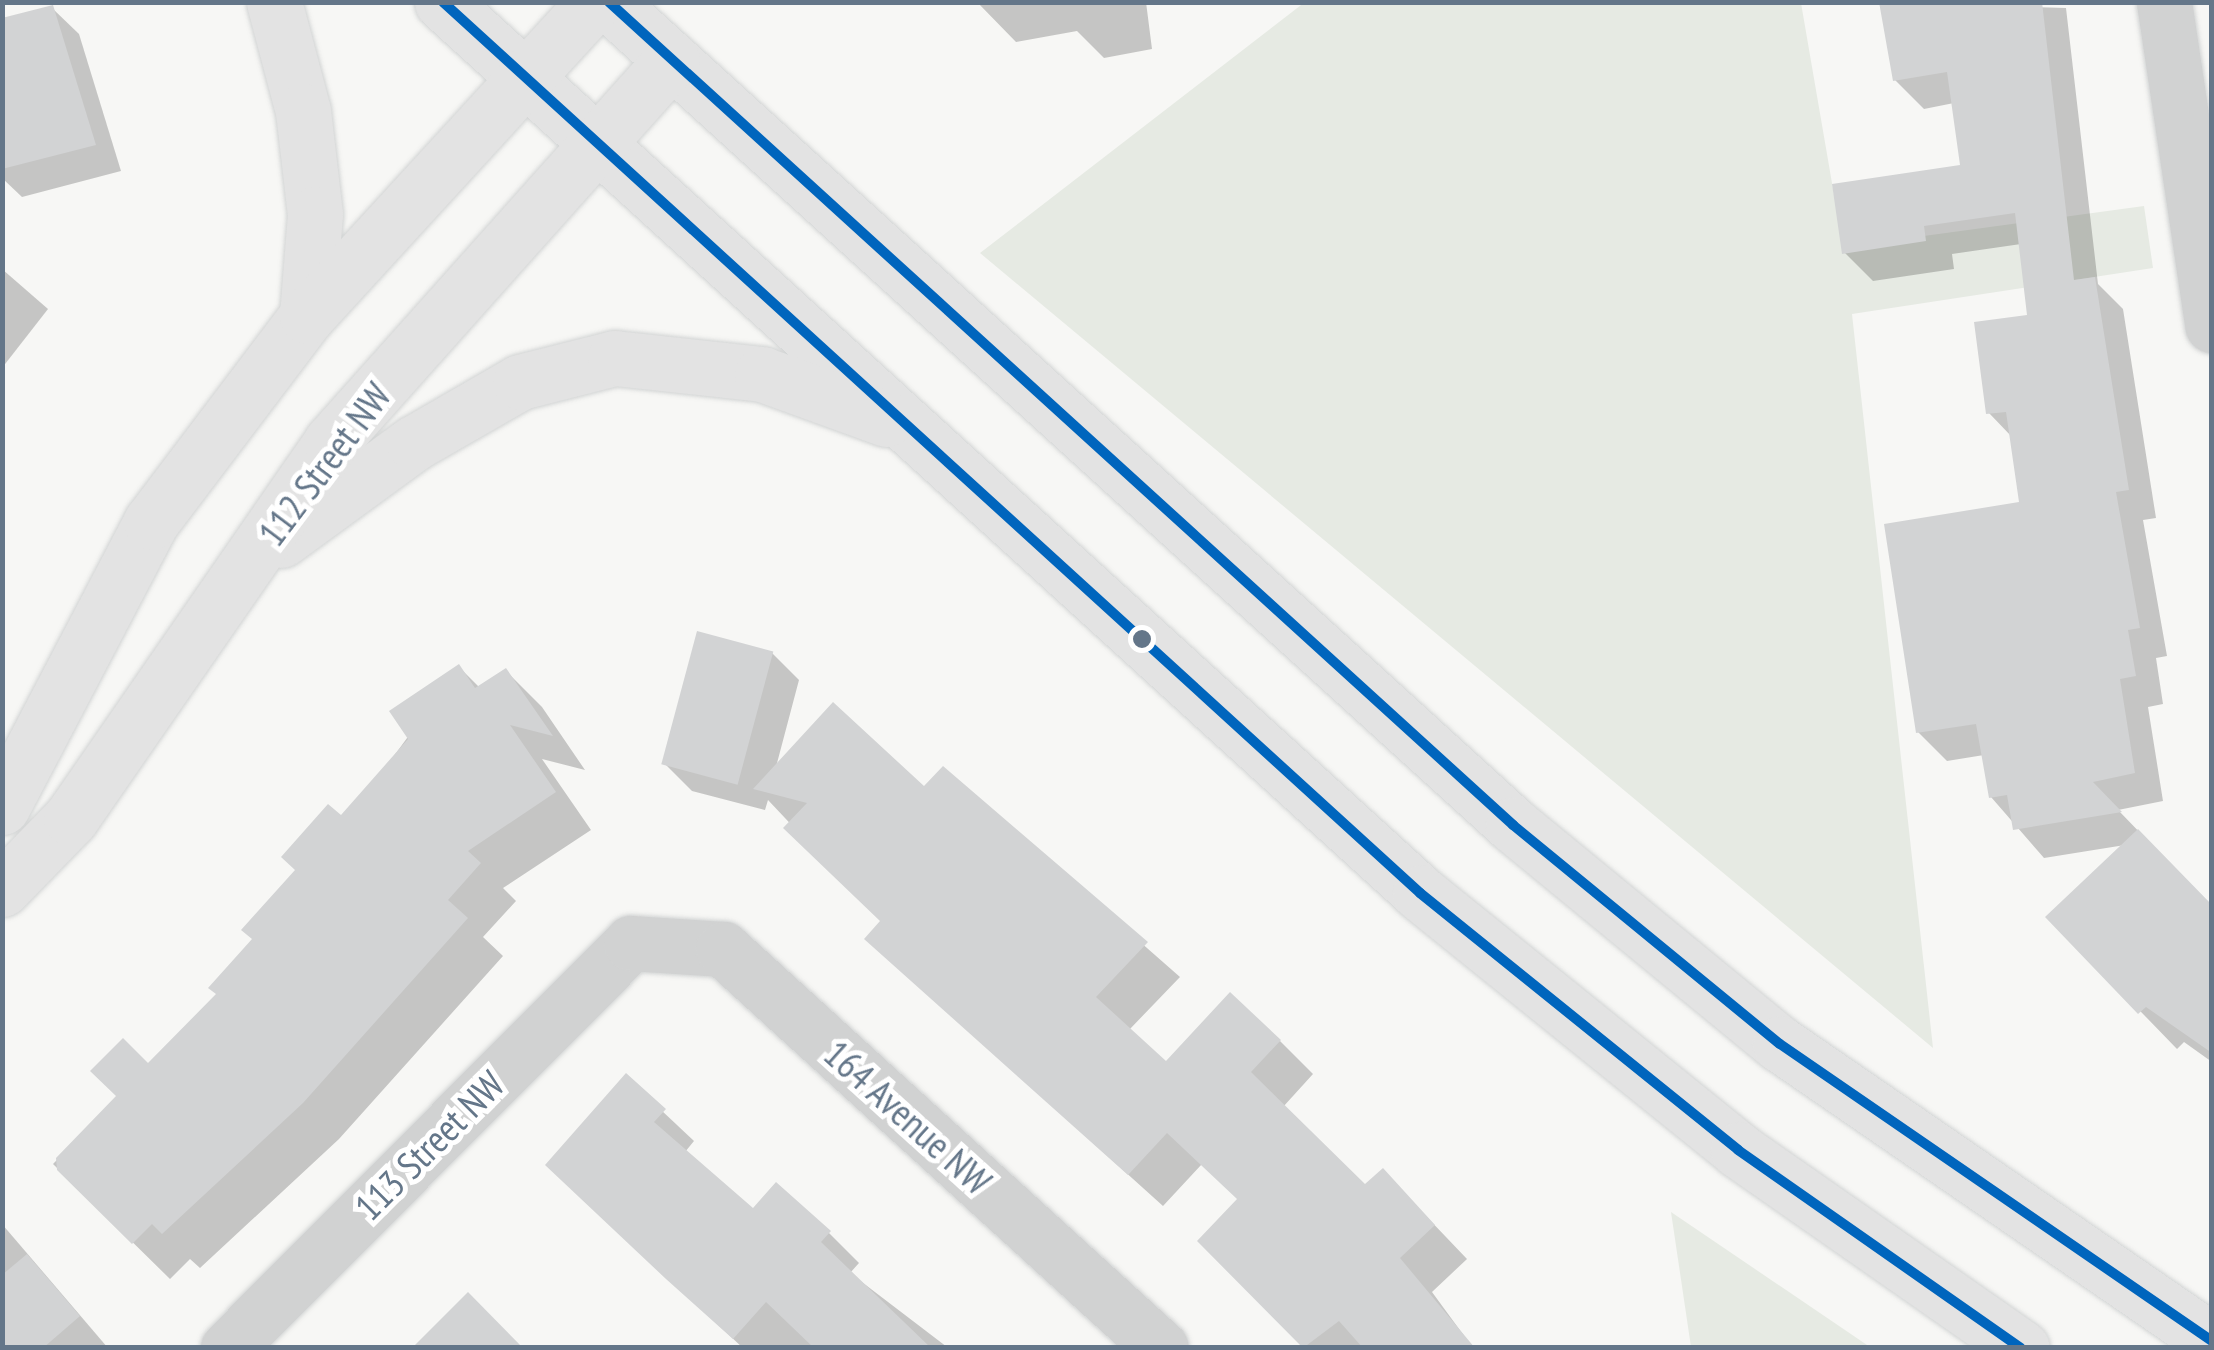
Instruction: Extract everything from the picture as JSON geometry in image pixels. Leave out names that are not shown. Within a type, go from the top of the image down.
[{"type":"main road","points":[[274,2],[303,111],[315,214],[307,316]]},
{"type":"main road","points":[[442,2],[1420,893],[1738,1150],[2022,1348]]},
{"type":"main road","points":[[2,807],[151,522],[307,316],[595,2]]},
{"type":"main road","points":[[608,2],[1513,825],[1780,1044],[2212,1341]]},
{"type":"main road","name":"112 Street NW","points":[[2,889],[71,818],[252,562],[331,442],[672,60]]},
{"type":"main road","points":[[252,562],[414,443],[520,382],[615,358],[762,374],[908,427]]},
{"type":"street","points":[[2164,2],[2212,325]]},
{"type":"street","name":"113 Street NW","points":[[228,1348],[631,943]]},
{"type":"street","name":"164 Avenue NW","points":[[631,943],[723,950],[1162,1348]]},
{"type":"shaded area","points":[[1305,2],[1801,3],[1843,247],[2144,206],[2153,268],[1852,314],[1933,1048],[980,253]]},
{"type":"shaded area","points":[[1671,1212],[1870,1347],[1691,1347]]},
{"type":"building","points":[[1879,2],[2042,2],[2074,280],[2095,277],[2129,490],[2116,492],[2140,628],[2128,630],[2136,676],[2120,679],[2135,773],[2093,782],[2122,812],[2013,830],[2007,795],[1989,798],[1976,724],[1916,733],[1884,524],[2019,502],[2006,412],[1986,414],[1974,322],[2027,315],[2015,213],[1924,226],[1926,241],[1842,254],[1832,184],[1960,165],[1947,72],[1893,81]]},
{"type":"building","points":[[53,5],[96,145],[2,169],[2,18]]},
{"type":"building","points":[[697,631],[773,651],[738,785],[661,764]]},
{"type":"building","points":[[459,664],[475,688],[506,668],[553,736],[510,725],[556,792],[468,851],[481,863],[448,900],[468,918],[303,1103],[162,1234],[152,1224],[132,1244],[57,1170],[56,1158],[116,1096],[90,1071],[123,1038],[148,1063],[216,994],[208,988],[252,939],[241,930],[295,870],[281,857],[328,804],[341,815],[408,739],[389,711]]},
{"type":"building","points":[[833,702],[924,786],[943,766],[1148,942],[1096,997],[1166,1061],[1230,992],[1281,1040],[1251,1072],[1365,1184],[1383,1168],[1435,1225],[1400,1258],[1475,1348],[1363,1348],[1339,1321],[1303,1348],[1197,1241],[1237,1199],[1167,1133],[1128,1175],[864,939],[880,921],[783,828],[807,803],[753,789]]},
{"type":"building","points":[[2138,829],[2212,905],[2212,1053],[2146,1007],[2138,1014],[2045,917]]},
{"type":"building","points":[[626,1073],[666,1109],[654,1122],[753,1208],[776,1182],[831,1231],[821,1242],[931,1348],[814,1348],[766,1302],[733,1339],[666,1279],[545,1165]]},
{"type":"building","points":[[27,1254],[80,1316],[43,1348],[2,1348],[2,1275]]},
{"type":"building","points":[[468,1292],[523,1348],[412,1348]]},
{"type":"transit line","points":[[443,2],[1420,893],[1738,1150],[2021,1348]]},
{"type":"transit line","points":[[609,2],[1513,825],[1780,1044],[2212,1341]]}]
